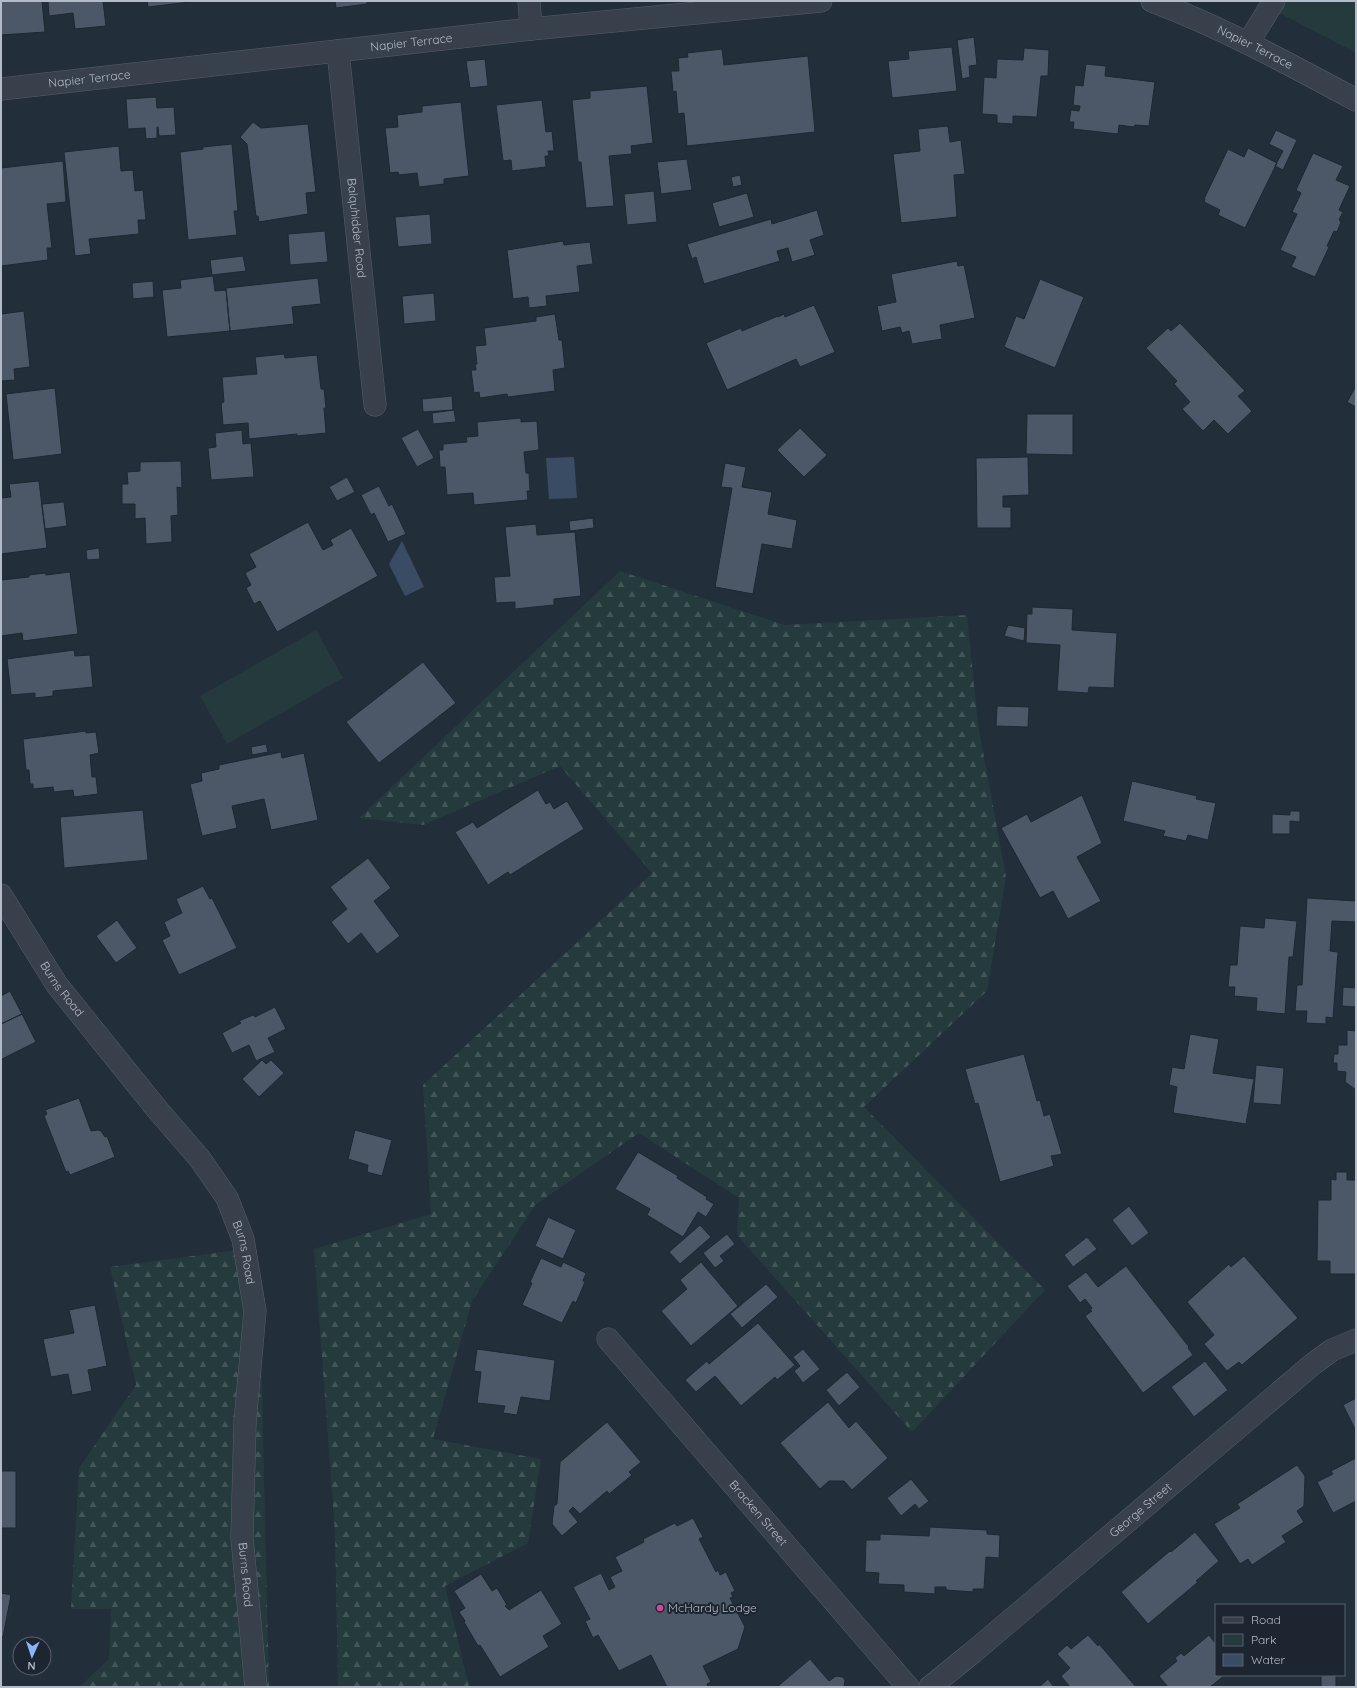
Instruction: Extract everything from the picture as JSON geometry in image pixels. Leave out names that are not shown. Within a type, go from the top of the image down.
[{"type":"street","points":[[529,1],[532,29]]},
{"type":"street","name":"Napier Terrace","points":[[1,89],[532,29],[822,1]]},
{"type":"street","name":"Napier Terrace","points":[[1152,1],[1196,18],[1248,43],[1356,100]]},
{"type":"street","points":[[1248,43],[1274,1]]},
{"type":"street","name":"Balquhidder Road","points":[[338,51],[375,405]]},
{"type":"street","name":"Burns Road","points":[[1,895],[57,985],[156,1108],[200,1159],[227,1198],[243,1239],[256,1311],[245,1422],[242,1538],[256,1687]]},
{"type":"street","name":"Bracken Street","points":[[608,1339],[908,1687]]},
{"type":"street","name":"George Street","points":[[930,1687],[1313,1364],[1332,1350],[1356,1340]]},
{"type":"green space","points":[[1256,1],[1356,1],[1356,53]]},
{"type":"green space","points":[[620,571],[785,625],[967,615],[978,724],[1006,877],[987,991],[864,1107],[1045,1290],[912,1432],[737,1235],[739,1198],[639,1133],[535,1205],[472,1301],[433,1439],[541,1459],[528,1543],[445,1586],[469,1687],[338,1687],[335,1533],[314,1249],[431,1214],[423,1085],[652,873],[560,766],[423,825],[359,818]]},
{"type":"green space","points":[[316,630],[343,678],[227,744],[200,696]]},
{"type":"green space","points":[[245,1249],[261,1346],[269,1687],[79,1687],[109,1659],[111,1609],[71,1609],[79,1468],[136,1385],[110,1267]]},
{"type":"water","points":[[574,457],[577,498],[549,499],[546,458]]},
{"type":"water","points":[[402,541],[424,587],[405,596],[389,564]]},
{"type":"building","points":[[1,1],[42,1],[45,32],[1,35]]},
{"type":"building","points":[[48,1],[103,1],[106,26],[75,29],[73,13],[49,16]]},
{"type":"building","points":[[147,1],[190,1],[190,2],[148,7]]},
{"type":"building","points":[[335,1],[367,1],[367,4],[336,8]]},
{"type":"building","points":[[974,37],[977,65],[969,66],[970,77],[962,79],[957,40]]},
{"type":"building","points":[[952,47],[957,91],[892,98],[888,61],[909,59],[908,51]]},
{"type":"building","points":[[1024,48],[1049,50],[1048,76],[1041,76],[1037,117],[1013,116],[1013,124],[997,123],[997,115],[982,114],[984,77],[996,78],[997,59],[1023,60]]},
{"type":"building","points":[[722,49],[724,65],[808,56],[815,132],[687,146],[684,113],[678,114],[676,91],[673,92],[671,71],[679,71],[678,58],[688,57],[687,53]]},
{"type":"building","points":[[485,59],[488,86],[470,88],[466,61]]},
{"type":"building","points":[[1086,64],[1106,66],[1105,76],[1155,82],[1149,126],[1135,125],[1134,127],[1119,125],[1118,134],[1073,129],[1074,122],[1069,122],[1071,110],[1079,111],[1080,106],[1073,105],[1075,85],[1083,86]]},
{"type":"building","points":[[647,86],[653,143],[631,146],[632,154],[609,156],[614,206],[586,208],[581,162],[578,162],[572,100],[590,98],[590,91]]},
{"type":"building","points":[[156,97],[157,108],[174,107],[176,135],[159,136],[157,127],[157,138],[146,139],[145,128],[128,129],[126,99]]},
{"type":"building","points":[[542,100],[546,132],[552,131],[554,151],[548,151],[549,156],[545,156],[546,167],[512,171],[511,160],[503,161],[496,105]]},
{"type":"building","points":[[461,102],[469,176],[444,179],[444,184],[419,187],[417,173],[399,175],[398,172],[390,173],[385,128],[398,127],[397,115],[422,112],[422,106]]},
{"type":"building","points":[[253,122],[261,128],[308,124],[316,192],[306,193],[308,214],[259,222],[258,216],[256,216],[247,144],[240,137]]},
{"type":"building","points":[[948,126],[950,142],[961,140],[965,174],[954,175],[957,217],[901,223],[893,154],[920,151],[918,129]]},
{"type":"building","points":[[1276,130],[1297,140],[1283,170],[1275,166],[1283,151],[1269,144]]},
{"type":"building","points":[[232,144],[238,211],[234,211],[237,235],[188,240],[180,152],[203,149],[203,147]]},
{"type":"building","points":[[119,146],[121,171],[133,170],[135,191],[143,190],[146,220],[138,220],[139,234],[89,239],[91,254],[75,256],[64,152]]},
{"type":"building","points":[[1248,148],[1277,163],[1245,228],[1218,215],[1220,210],[1204,202],[1204,199],[1228,149],[1244,157]]},
{"type":"building","points":[[1313,153],[1343,166],[1336,180],[1350,186],[1339,210],[1343,212],[1339,220],[1341,222],[1337,232],[1334,231],[1327,246],[1329,247],[1315,277],[1291,267],[1296,257],[1280,250],[1297,214],[1292,212],[1301,193],[1296,190]]},
{"type":"building","points":[[687,159],[692,190],[661,194],[657,162]]},
{"type":"building","points":[[63,161],[66,202],[47,204],[52,248],[47,248],[48,260],[1,266],[1,168]]},
{"type":"building","points":[[740,175],[742,185],[733,187],[731,177]]},
{"type":"building","points":[[654,191],[657,222],[627,225],[624,194]]},
{"type":"building","points":[[747,193],[754,217],[719,227],[712,203]]},
{"type":"building","points":[[817,210],[824,235],[810,240],[815,255],[792,262],[788,248],[777,251],[780,261],[704,284],[696,257],[692,259],[687,244],[771,219],[772,224]]},
{"type":"building","points":[[430,214],[432,244],[398,247],[395,217]]},
{"type":"building","points":[[325,231],[328,262],[290,265],[288,234]]},
{"type":"building","points":[[563,241],[564,245],[590,242],[593,264],[577,266],[580,292],[546,296],[547,306],[529,308],[528,297],[513,299],[507,250]]},
{"type":"building","points":[[243,256],[246,271],[212,275],[210,260]]},
{"type":"building","points":[[957,261],[958,266],[964,265],[975,318],[940,325],[942,339],[912,344],[909,331],[902,333],[900,327],[882,331],[877,306],[896,302],[891,274]]},
{"type":"building","points":[[213,276],[215,291],[226,290],[230,331],[167,337],[162,290],[181,288],[180,280]]},
{"type":"building","points":[[318,278],[321,304],[292,307],[294,324],[230,331],[226,288]]},
{"type":"building","points":[[1040,279],[1084,297],[1055,368],[1004,347],[1016,316],[1024,319]]},
{"type":"building","points":[[153,281],[154,297],[133,299],[132,283]]},
{"type":"building","points":[[434,293],[436,321],[404,324],[402,296]]},
{"type":"building","points":[[814,305],[835,352],[800,367],[796,359],[727,390],[706,343],[741,328],[742,331],[778,316],[784,314],[785,317]]},
{"type":"building","points":[[24,311],[30,367],[14,369],[15,380],[1,381],[1,314]]},
{"type":"building","points":[[555,314],[559,340],[562,340],[565,368],[553,370],[555,391],[508,397],[507,394],[480,398],[479,392],[474,393],[471,370],[476,370],[475,364],[477,364],[475,346],[486,345],[484,328],[536,321],[536,317]]},
{"type":"building","points":[[1180,323],[1245,391],[1238,396],[1252,411],[1228,434],[1214,420],[1203,431],[1182,409],[1190,402],[1174,384],[1177,381],[1146,348],[1168,328],[1171,331]]},
{"type":"building","points":[[284,354],[285,358],[317,355],[321,389],[324,389],[326,433],[297,436],[297,434],[249,439],[248,423],[223,425],[221,403],[224,402],[222,377],[257,374],[255,357]]},
{"type":"building","points":[[1356,386],[1356,407],[1347,402]]},
{"type":"building","points":[[55,388],[62,454],[13,460],[6,394]]},
{"type":"building","points":[[452,396],[453,410],[423,412],[422,399]]},
{"type":"building","points":[[454,410],[456,422],[433,424],[432,413]]},
{"type":"building","points":[[1027,414],[1073,414],[1073,455],[1026,454]]},
{"type":"building","points":[[521,418],[521,422],[537,421],[539,450],[524,452],[526,473],[529,473],[530,491],[527,491],[528,500],[474,505],[473,493],[447,495],[445,467],[440,467],[439,450],[443,450],[443,444],[467,442],[466,437],[478,436],[477,422]]},
{"type":"building","points":[[800,428],[827,455],[804,477],[777,450]]},
{"type":"building","points":[[418,429],[434,458],[417,467],[401,438]]},
{"type":"building","points":[[242,430],[243,444],[251,443],[254,477],[211,480],[208,448],[216,447],[215,433]]},
{"type":"building","points":[[1028,457],[1029,495],[1003,496],[1003,507],[1011,507],[1011,528],[977,528],[976,458]]},
{"type":"building","points":[[181,461],[182,488],[177,487],[178,515],[171,516],[172,542],[146,544],[145,518],[135,519],[135,504],[122,504],[122,484],[128,484],[127,472],[140,471],[140,462]]},
{"type":"building","points":[[725,463],[746,467],[742,487],[772,492],[768,514],[797,520],[792,549],[762,544],[753,594],[715,587],[732,488],[721,487]]},
{"type":"building","points":[[347,477],[355,492],[337,501],[329,487]]},
{"type":"building","points":[[39,481],[47,548],[1,554],[1,498],[11,497],[9,484]]},
{"type":"building","points":[[379,486],[389,506],[392,504],[406,534],[388,542],[374,513],[371,515],[361,495]]},
{"type":"building","points":[[64,502],[67,526],[45,529],[42,504]]},
{"type":"building","points":[[593,518],[594,528],[570,531],[569,521]]},
{"type":"building","points":[[308,522],[323,550],[333,545],[330,540],[351,528],[378,576],[277,632],[260,601],[254,604],[246,588],[251,585],[245,573],[256,567],[249,554]]},
{"type":"building","points":[[536,524],[537,535],[575,532],[581,596],[554,599],[554,605],[515,609],[515,602],[496,603],[494,577],[510,576],[505,527]]},
{"type":"building","points":[[99,548],[100,559],[87,560],[86,550]]},
{"type":"building","points":[[70,572],[78,634],[23,641],[22,633],[1,636],[1,580],[29,577],[29,575],[45,573],[46,575]]},
{"type":"building","points":[[1032,607],[1073,609],[1072,630],[1117,633],[1114,688],[1089,687],[1088,693],[1057,691],[1060,645],[1026,643],[1027,614],[1032,614]]},
{"type":"building","points":[[1008,625],[1025,628],[1024,641],[1004,636]]},
{"type":"building","points":[[74,650],[75,656],[90,655],[93,687],[53,691],[53,696],[35,698],[35,693],[11,695],[7,659]]},
{"type":"building","points":[[423,662],[456,703],[379,763],[346,722]]},
{"type":"building","points":[[997,706],[1029,707],[1028,727],[996,726]]},
{"type":"building","points":[[86,731],[86,733],[96,732],[99,753],[90,755],[92,777],[96,777],[98,794],[74,797],[73,790],[54,792],[53,787],[33,789],[33,784],[30,784],[29,770],[26,770],[23,739]]},
{"type":"building","points":[[266,744],[268,752],[252,755],[251,747]]},
{"type":"building","points":[[281,752],[282,758],[304,753],[318,820],[271,830],[264,799],[232,806],[237,828],[202,836],[190,784],[202,781],[201,773],[219,769],[219,765]]},
{"type":"building","points":[[1132,781],[1197,796],[1196,799],[1216,803],[1208,840],[1188,835],[1186,841],[1163,836],[1165,831],[1123,821]]},
{"type":"building","points":[[538,790],[546,804],[550,802],[554,809],[567,801],[584,829],[510,875],[508,872],[488,885],[455,832],[473,822],[477,828]]},
{"type":"building","points":[[1082,795],[1102,843],[1077,857],[1101,901],[1068,919],[1053,891],[1040,898],[1001,828],[1027,814],[1031,822]]},
{"type":"building","points":[[143,810],[148,860],[64,868],[60,817]]},
{"type":"building","points":[[1290,811],[1300,811],[1300,822],[1290,821],[1290,834],[1272,834],[1272,814],[1290,815]]},
{"type":"building","points":[[368,858],[391,888],[374,901],[400,936],[377,954],[361,933],[348,944],[331,922],[347,909],[330,887]]},
{"type":"building","points":[[203,886],[210,899],[212,898],[237,948],[179,975],[162,940],[170,936],[164,922],[182,913],[176,899]]},
{"type":"building","points":[[1307,898],[1356,901],[1356,922],[1332,921],[1330,951],[1338,952],[1333,1018],[1326,1017],[1326,1024],[1306,1023],[1307,1011],[1295,1011],[1297,985],[1302,985]]},
{"type":"building","points":[[1265,918],[1297,921],[1293,957],[1289,957],[1285,1014],[1256,1011],[1257,998],[1234,996],[1235,987],[1228,987],[1230,965],[1237,965],[1240,926],[1264,928]]},
{"type":"building","points":[[117,920],[137,948],[116,963],[96,936]]},
{"type":"building","points":[[1343,987],[1356,988],[1356,1007],[1342,1006]]},
{"type":"building","points":[[10,991],[22,1014],[1,1024],[1,996]]},
{"type":"building","points":[[275,1007],[286,1029],[268,1038],[275,1052],[256,1061],[249,1045],[232,1053],[222,1033],[241,1023],[239,1021],[253,1015],[255,1017]]},
{"type":"building","points":[[22,1014],[36,1042],[2,1059],[1,1024]]},
{"type":"building","points":[[1347,1030],[1356,1031],[1356,1090],[1345,1082],[1346,1072],[1337,1071],[1337,1063],[1333,1063],[1334,1054],[1338,1054],[1338,1045],[1347,1045]]},
{"type":"building","points":[[1190,1034],[1219,1039],[1213,1073],[1254,1079],[1246,1124],[1173,1113],[1177,1087],[1169,1085],[1172,1067],[1184,1069]]},
{"type":"building","points":[[1024,1054],[1037,1101],[1040,1100],[1044,1116],[1050,1114],[1062,1154],[1051,1156],[1054,1166],[1000,1182],[978,1103],[975,1104],[965,1069]]},
{"type":"building","points":[[262,1060],[266,1064],[271,1060],[284,1073],[259,1097],[242,1079]]},
{"type":"building","points":[[1256,1065],[1284,1068],[1281,1105],[1253,1103]]},
{"type":"building","points":[[79,1098],[91,1131],[98,1130],[101,1131],[105,1137],[107,1136],[115,1157],[70,1175],[68,1171],[66,1172],[44,1116],[47,1114],[45,1110]]},
{"type":"building","points":[[355,1130],[392,1140],[382,1176],[367,1172],[368,1165],[348,1159]]},
{"type":"building","points":[[638,1152],[678,1176],[677,1178],[707,1197],[706,1199],[714,1204],[706,1217],[698,1212],[683,1237],[647,1215],[650,1209],[615,1189]]},
{"type":"building","points":[[1336,1172],[1347,1172],[1347,1180],[1356,1180],[1356,1274],[1330,1274],[1330,1261],[1317,1261],[1318,1200],[1331,1200],[1331,1179],[1336,1180]]},
{"type":"building","points":[[1129,1206],[1149,1233],[1132,1246],[1112,1220]]},
{"type":"building","points":[[548,1217],[576,1230],[563,1259],[535,1246]]},
{"type":"building","points":[[700,1225],[711,1237],[680,1264],[669,1252]]},
{"type":"building","points":[[727,1234],[735,1244],[720,1256],[724,1261],[715,1268],[703,1253]]},
{"type":"building","points":[[1087,1237],[1097,1249],[1073,1267],[1064,1255]]},
{"type":"building","points":[[1244,1256],[1298,1318],[1242,1365],[1239,1362],[1227,1371],[1204,1344],[1214,1335],[1187,1302],[1229,1264],[1231,1267]]},
{"type":"building","points":[[541,1258],[561,1267],[563,1262],[586,1273],[583,1281],[585,1282],[576,1303],[573,1301],[562,1323],[522,1305],[532,1283],[530,1282]]},
{"type":"building","points":[[701,1262],[738,1306],[691,1346],[661,1311],[687,1289],[680,1280]]},
{"type":"building","points":[[1126,1266],[1189,1347],[1188,1348],[1193,1355],[1143,1393],[1085,1316],[1092,1311],[1090,1309],[1092,1308],[1085,1299],[1080,1303],[1067,1286],[1086,1272],[1098,1287]]},
{"type":"building","points":[[766,1284],[778,1297],[742,1328],[730,1314]]},
{"type":"building","points":[[95,1305],[107,1366],[88,1370],[92,1391],[72,1395],[68,1374],[51,1377],[43,1339],[74,1333],[69,1310]]},
{"type":"building","points":[[758,1323],[795,1365],[777,1380],[775,1377],[741,1406],[715,1376],[696,1392],[685,1380],[707,1361],[709,1364]]},
{"type":"building","points":[[477,1349],[555,1360],[550,1401],[521,1397],[517,1415],[503,1413],[505,1406],[477,1403],[481,1372],[474,1371]]},
{"type":"building","points":[[803,1349],[820,1369],[803,1383],[794,1371],[800,1366],[793,1357]]},
{"type":"building","points":[[1205,1361],[1228,1390],[1194,1417],[1171,1387]]},
{"type":"building","points":[[847,1372],[860,1387],[839,1406],[826,1390]]},
{"type":"building","points":[[1356,1398],[1356,1431],[1343,1405]]},
{"type":"building","points":[[828,1402],[849,1428],[856,1421],[888,1458],[852,1490],[844,1481],[829,1481],[820,1489],[780,1443]]},
{"type":"building","points":[[607,1422],[641,1462],[629,1472],[632,1475],[609,1494],[607,1491],[580,1514],[573,1507],[569,1511],[578,1522],[562,1536],[552,1524],[554,1506],[557,1504],[560,1462]]},
{"type":"building","points":[[1356,1458],[1356,1501],[1333,1513],[1317,1482],[1333,1474],[1331,1471]]},
{"type":"building","points":[[1297,1465],[1305,1476],[1304,1506],[1297,1511],[1304,1522],[1282,1536],[1286,1542],[1252,1565],[1248,1559],[1240,1564],[1214,1524],[1240,1508],[1237,1504]]},
{"type":"building","points":[[1,1471],[16,1471],[16,1528],[1,1528]]},
{"type":"building","points":[[911,1479],[929,1501],[919,1509],[915,1504],[901,1516],[887,1498]]},
{"type":"building","name":"McHardy Lodge","points":[[693,1518],[703,1537],[699,1539],[716,1572],[718,1570],[720,1575],[726,1572],[735,1591],[731,1593],[733,1597],[730,1598],[745,1627],[738,1649],[703,1666],[711,1682],[707,1684],[708,1687],[667,1687],[651,1655],[619,1671],[598,1635],[593,1638],[585,1621],[590,1619],[573,1587],[601,1573],[609,1590],[615,1587],[610,1577],[622,1571],[615,1557],[644,1542],[643,1539],[675,1523],[677,1526]]},
{"type":"building","points":[[930,1527],[987,1530],[987,1534],[1000,1535],[999,1558],[986,1557],[984,1589],[973,1589],[973,1592],[946,1590],[946,1587],[935,1587],[935,1594],[904,1592],[904,1585],[878,1584],[879,1573],[865,1572],[866,1540],[880,1540],[880,1534],[929,1536]]},
{"type":"building","points":[[1195,1532],[1219,1561],[1196,1581],[1198,1582],[1148,1624],[1121,1592]]},
{"type":"building","points":[[481,1574],[492,1591],[497,1588],[507,1605],[505,1606],[509,1610],[541,1590],[562,1624],[543,1636],[549,1647],[500,1677],[480,1645],[478,1646],[464,1622],[465,1621],[459,1612],[465,1608],[454,1591]]},
{"type":"building","points":[[1,1593],[11,1595],[3,1637],[1,1637]]},
{"type":"building","points":[[1088,1635],[1098,1646],[1099,1644],[1136,1687],[1070,1687],[1061,1676],[1070,1668],[1057,1654],[1067,1645],[1071,1649]]},
{"type":"building","points":[[1209,1635],[1215,1643],[1215,1676],[1224,1676],[1210,1687],[1168,1687],[1159,1676],[1177,1661],[1175,1658],[1181,1653],[1184,1656]]},
{"type":"building","points":[[810,1659],[829,1681],[836,1676],[843,1677],[845,1680],[844,1687],[777,1687]]},
{"type":"building","points":[[1321,1676],[1336,1676],[1336,1687],[1321,1687]]},
{"type":"building","points":[[1048,1679],[1054,1687],[1039,1687]]},
{"type":"place","name":"McHardy Lodge","points":[[660,1608]]}]
